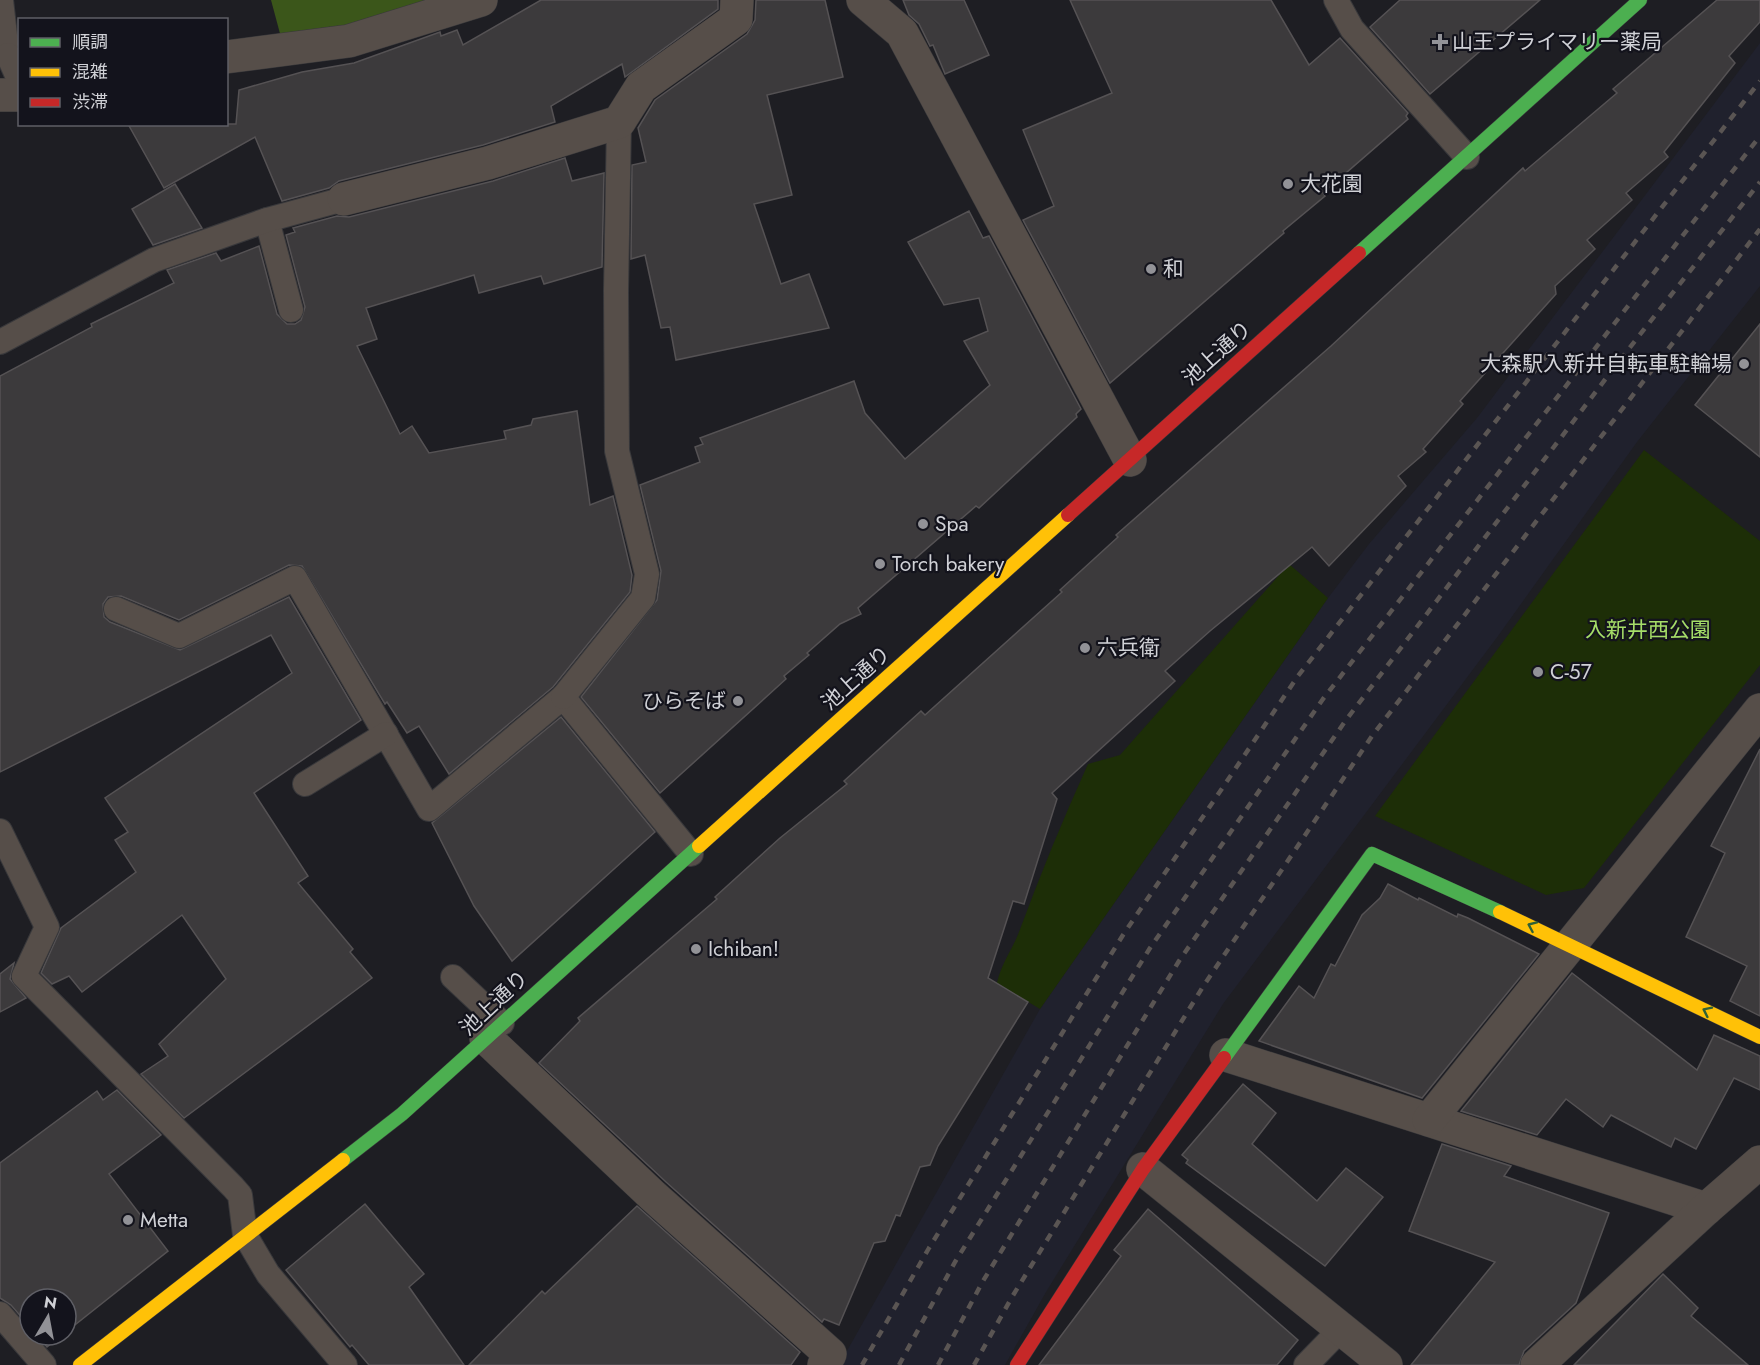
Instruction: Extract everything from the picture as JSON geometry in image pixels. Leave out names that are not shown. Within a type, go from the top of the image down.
[{"type":"main road","name":"池上通り","points":[[80,1365],[402,1114],[1641,0]]},
{"type":"main road","points":[[1017,1365],[1143,1169],[1372,854],[1571,944],[1760,1037]]},
{"type":"street","points":[[228,57],[349,41],[481,0]]},
{"type":"street","points":[[344,199],[488,163],[619,122],[641,87],[736,19],[737,0]]},
{"type":"street","points":[[863,0],[902,33],[1130,460]]},
{"type":"street","points":[[0,94],[18,95]]},
{"type":"street","points":[[1429,1120],[1760,710]]},
{"type":"street","points":[[494,1031],[653,1196],[830,1354],[824,1365]]},
{"type":"street","points":[[1226,1055],[1429,1120],[1696,1226]]},
{"type":"street","points":[[1537,1365],[1696,1226],[1760,1162]]},
{"type":"street","points":[[1143,1169],[1386,1365]]},
{"type":"lane","points":[[2,0],[7,49],[18,77]]},
{"type":"lane","points":[[1336,0],[1352,29],[1467,157]]},
{"type":"lane","points":[[116,609],[179,636],[295,578],[429,809],[563,696],[643,598],[647,574],[617,451],[616,291],[619,122]]},
{"type":"lane","points":[[0,342],[154,260],[267,220],[344,199]]},
{"type":"lane","points":[[267,220],[291,310]]},
{"type":"lane","points":[[563,696],[691,854]]},
{"type":"lane","points":[[305,784],[386,734]]},
{"type":"lane","points":[[0,831],[47,927],[24,976],[234,1187],[240,1195],[245,1235],[268,1274],[345,1365]]},
{"type":"lane","points":[[453,977],[494,1031]]},
{"type":"lane","points":[[0,1314],[44,1365]]},
{"type":"lane","points":[[1306,1365],[1342,1328]]},
{"type":"shaded area","points":[[1760,43],[1760,286],[1637,442],[1498,636],[1223,1004],[1046,1292],[1005,1365],[839,1365],[1040,1009],[1328,598],[1369,544],[1477,418]]},
{"type":"green space","points":[[271,0],[461,0],[282,41]]},
{"type":"green space","name":"入新井西公園","points":[[1644,450],[1760,541],[1760,665],[1584,888],[1546,895],[1375,816]]},
{"type":"green space","points":[[1289,564],[1328,598],[1040,1009],[997,983],[1088,764],[1120,755]]},
{"type":"building","points":[[541,0],[718,0],[718,9],[625,77],[622,64],[551,106],[555,122],[483,145],[339,181],[329,188],[282,201],[255,137],[164,188],[129,126],[228,126],[228,124],[236,124],[239,90],[302,72],[354,63],[440,32],[441,36],[457,30],[463,45]]},
{"type":"building","points":[[756,0],[825,0],[843,77],[767,95],[792,195],[754,204],[781,284],[809,274],[829,328],[676,360],[670,327],[661,328],[645,255],[631,259],[632,165],[646,162],[638,128],[655,100],[747,34],[755,20]]},
{"type":"building","points":[[903,0],[964,0],[989,55],[945,74],[933,45],[930,46],[919,24],[909,15]]},
{"type":"building","points":[[1070,0],[1271,0],[1309,65],[1340,38],[1408,113],[1406,116],[1408,119],[1323,193],[1325,196],[1110,383],[1023,220],[1054,206],[1023,130],[1112,93]]},
{"type":"building","points":[[1400,0],[1540,0],[1430,94],[1370,27]]},
{"type":"building","points":[[1717,0],[1760,0],[1760,22],[1729,56],[1735,63],[1664,152],[1668,157],[1626,193],[1632,200],[1587,240],[1595,249],[1555,286],[1556,294],[1460,401],[1463,404],[1423,449],[1426,452],[1398,476],[1406,486],[1329,566],[1312,547],[1210,631],[1165,671],[1175,681],[1052,793],[1057,799],[1024,904],[1013,901],[988,978],[1028,1002],[938,1146],[930,1165],[920,1167],[900,1216],[896,1215],[885,1241],[874,1243],[839,1325],[824,1319],[822,1322],[666,1182],[539,1063],[580,1021],[578,1018],[717,899],[715,897],[780,838],[847,784],[844,781],[921,711],[925,715],[1062,592],[1060,590],[1118,537],[1116,535],[1331,346],[1523,168],[1525,171],[1617,93],[1613,89]]},
{"type":"building","points":[[565,158],[572,181],[604,173],[602,267],[544,284],[541,276],[479,293],[474,275],[366,308],[377,339],[357,346],[400,434],[412,426],[429,453],[506,439],[504,431],[531,425],[533,419],[577,411],[590,505],[613,496],[632,575],[630,592],[553,687],[449,774],[419,726],[407,733],[387,702],[385,704],[302,566],[289,565],[179,620],[121,596],[108,597],[103,604],[104,617],[110,622],[180,650],[289,597],[361,720],[254,793],[308,876],[298,883],[353,949],[350,952],[372,978],[184,1118],[141,1074],[168,1056],[159,1044],[226,979],[182,915],[82,992],[69,976],[52,984],[41,973],[61,928],[136,872],[115,840],[128,832],[105,798],[292,673],[271,635],[0,772],[0,376],[92,327],[91,324],[174,283],[167,270],[216,253],[221,261],[259,246],[277,314],[287,324],[295,324],[301,320],[305,307],[286,235],[295,232],[293,228],[337,216],[349,217],[493,181]]},
{"type":"building","points":[[175,184],[202,228],[153,245],[132,209]]},
{"type":"building","points":[[969,211],[983,238],[989,236],[1081,409],[1076,414],[1077,417],[979,508],[976,506],[858,608],[861,614],[840,624],[807,653],[809,655],[784,676],[786,679],[660,793],[581,697],[657,600],[661,571],[640,485],[700,462],[695,447],[703,444],[700,438],[854,381],[865,413],[905,459],[990,385],[964,341],[988,331],[979,298],[944,305],[908,242]]},
{"type":"building","name":"大森駅入新井自転車駐輪場","points":[[1760,324],[1760,457],[1695,405]]},
{"type":"building","points":[[561,717],[655,832],[512,961],[474,906],[432,823]]},
{"type":"building","points":[[1760,749],[1760,1016],[1730,1001],[1747,966],[1686,937],[1725,853],[1711,846]]},
{"type":"building","points":[[1388,884],[1457,917],[1458,914],[1468,918],[1539,954],[1422,1098],[1259,1041],[1299,986],[1314,998],[1331,964],[1335,966],[1362,915],[1380,898]]},
{"type":"building","points":[[14,963],[10,979],[26,998],[0,1012],[0,974]]},
{"type":"building","points":[[1572,973],[1697,1070],[1714,1035],[1760,1056],[1760,1090],[1734,1078],[1696,1149],[1675,1138],[1671,1147],[1611,1115],[1603,1127],[1566,1099],[1537,1135],[1461,1111]]},
{"type":"building","points":[[1243,1084],[1276,1113],[1252,1144],[1317,1201],[1346,1168],[1383,1197],[1325,1266],[1186,1163],[1188,1160],[1182,1155]]},
{"type":"building","points":[[117,1090],[161,1135],[109,1174],[168,1251],[78,1322],[78,1287],[18,1287],[18,1313],[0,1298],[0,1163],[97,1091],[103,1100]]},
{"type":"building","points":[[1442,1144],[1511,1166],[1504,1176],[1609,1213],[1576,1303],[1524,1351],[1519,1365],[1411,1365],[1495,1262],[1409,1231]]},
{"type":"building","points":[[365,1204],[424,1274],[409,1287],[464,1365],[369,1365],[352,1345],[350,1347],[286,1270]]},
{"type":"building","points":[[637,1206],[800,1352],[791,1365],[469,1365],[542,1291],[545,1294]]},
{"type":"building","points":[[1148,1209],[1298,1340],[1277,1365],[1039,1365],[1121,1256],[1114,1250]]},
{"type":"building","points":[[1663,1274],[1698,1308],[1691,1316],[1748,1365],[1574,1365]]},
{"type":"railway","points":[[862,1365],[929,1248],[1123,935],[1298,676],[1760,81]]},
{"type":"railway","points":[[899,1365],[955,1262],[1150,948],[1323,699],[1760,136]]},
{"type":"railway","points":[[938,1365],[983,1281],[1179,961],[1346,720],[1620,360],[1760,182]]},
{"type":"railway","points":[[974,1365],[1012,1297],[1204,985],[1372,736],[1760,229]]},
{"type":"traffic: fast","points":[[1359,253],[1640,0]]},
{"type":"traffic: fast","points":[[343,1160],[402,1114],[699,846]]},
{"type":"traffic: fast","points":[[1224,1058],[1372,854],[1500,912]]},
{"type":"traffic: slow","points":[[699,846],[1068,515]]},
{"type":"traffic: slow","points":[[1500,912],[1760,1037]]},
{"type":"traffic: slow","points":[[80,1365],[343,1160]]},
{"type":"traffic: jam","points":[[1068,515],[1359,253]]},
{"type":"traffic: jam","points":[[1017,1365],[1143,1169],[1224,1058]]},
{"type":"place","name":"山王プライマリー薬局","points":[[1440,42]]},
{"type":"place","name":"大花園","points":[[1288,184]]},
{"type":"place","name":"和","points":[[1151,269]]},
{"type":"place","name":"大森駅入新井自転車駐輪場","points":[[1744,364]]},
{"type":"place","name":"Spa","points":[[923,524]]},
{"type":"place","name":"Torch bakery","points":[[880,564]]},
{"type":"place","name":"六兵衛","points":[[1085,648]]},
{"type":"place","name":"C-57","points":[[1538,672]]},
{"type":"place","name":"ひらそば","points":[[738,701]]},
{"type":"place","name":"Ichiban!","points":[[696,949]]},
{"type":"place","name":"Metta","points":[[128,1220]]}]
